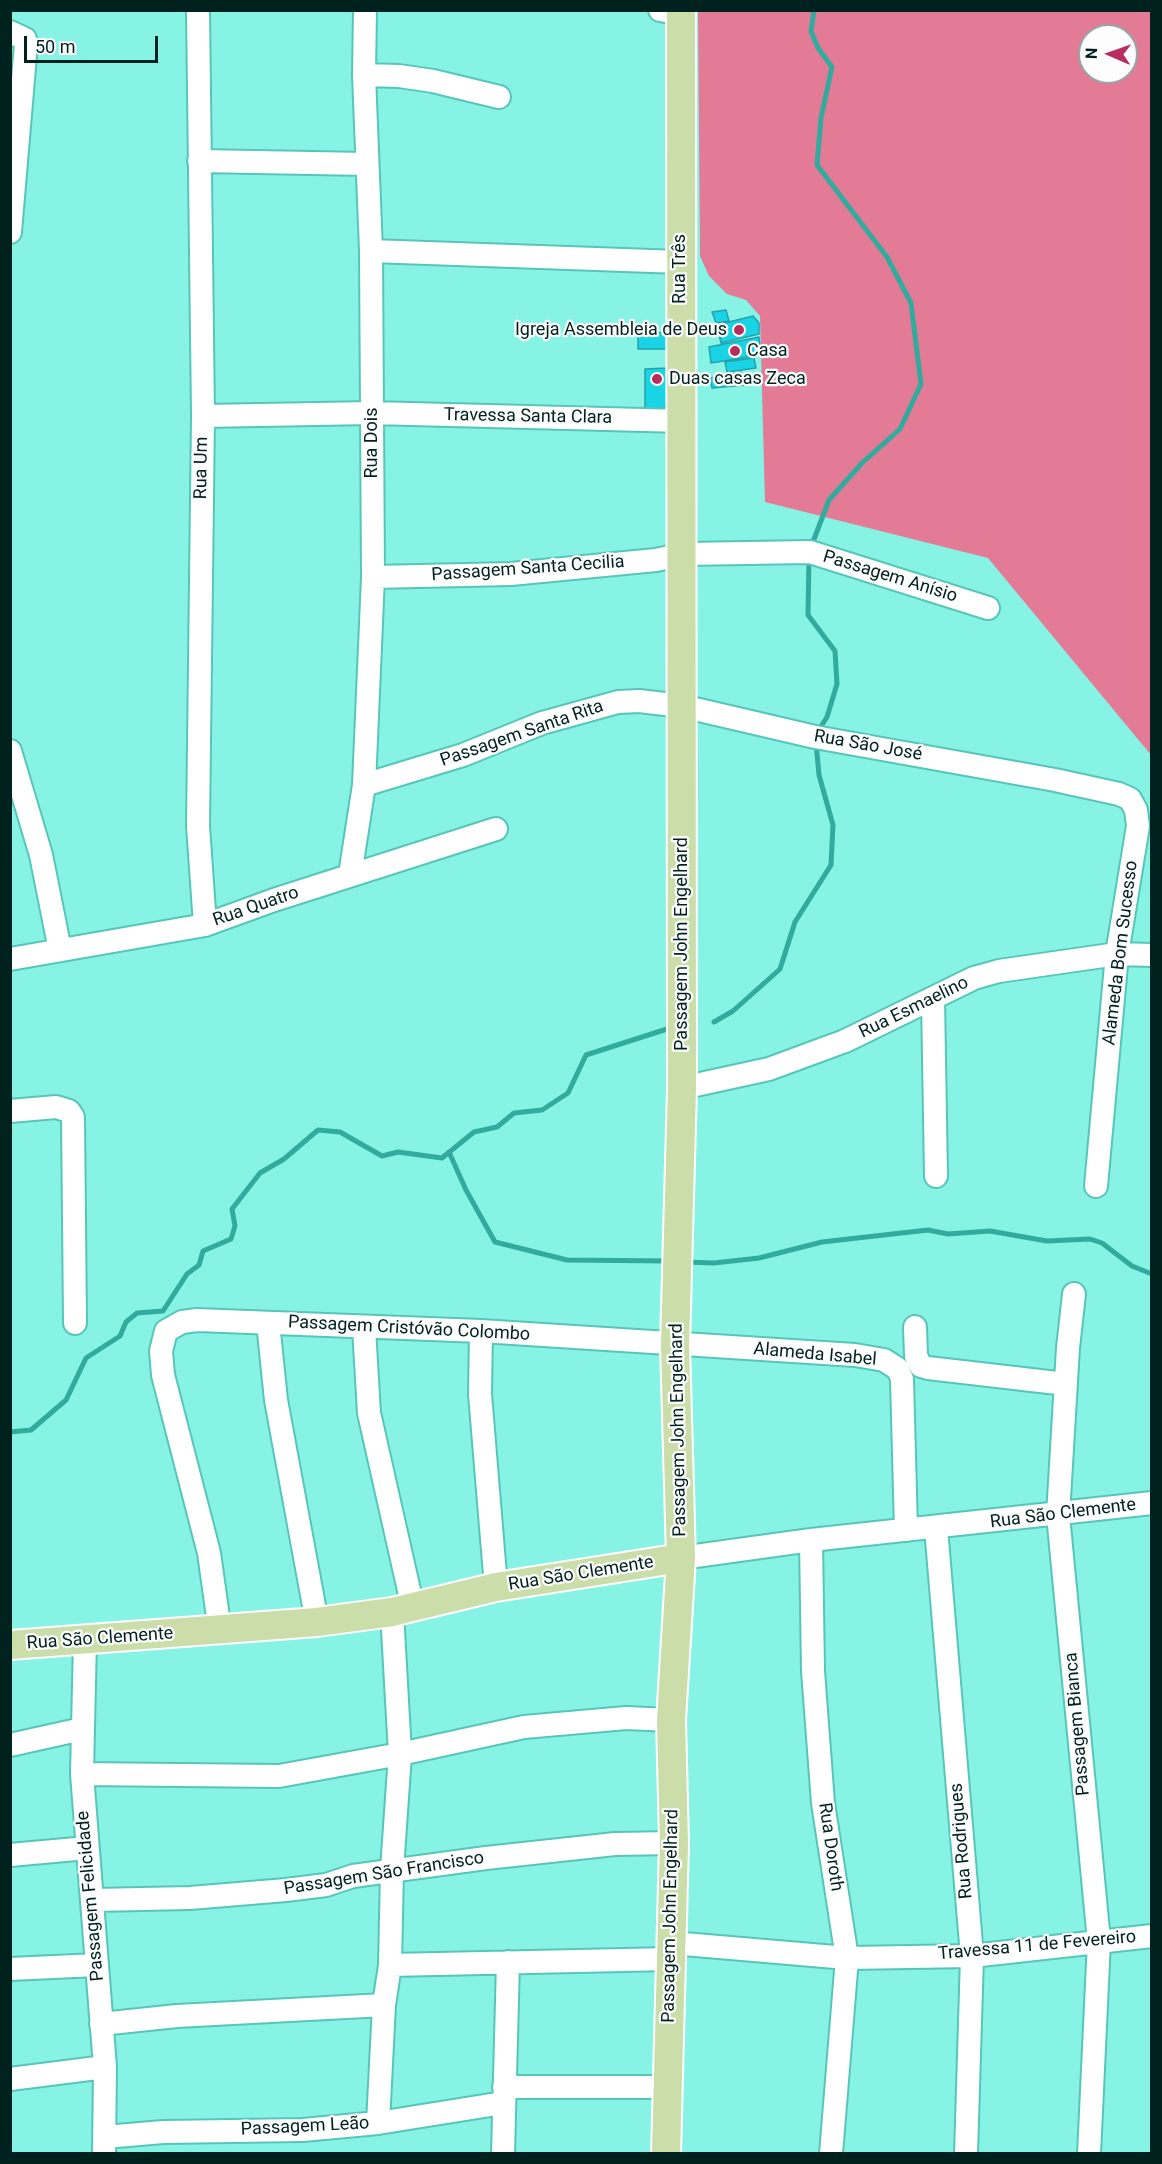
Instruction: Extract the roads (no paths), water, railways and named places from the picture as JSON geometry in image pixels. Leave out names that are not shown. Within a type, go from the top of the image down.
[{"type":"main road","name":"Rua Três","points":[[674,12],[683,421],[682,706]]},
{"type":"main road","name":"Passagem John Engelhard","points":[[666,2154],[674,1843],[671,1720],[681,1558],[675,1345],[682,1088],[682,706]]},
{"type":"main road","name":"Rua São Clemente","points":[[10,1645],[317,1622],[402,1610],[496,1587],[681,1558]]},
{"type":"street","name":"Rua Um","points":[[198,10],[203,416],[198,826],[205,925]]},
{"type":"street","name":"Rua Dois","points":[[350,875],[364,785],[373,577],[371,251],[364,75],[365,10]]},
{"type":"street","points":[[10,32],[25,39],[26,44],[10,232]]},
{"type":"street","points":[[364,75],[433,81],[499,97]]},
{"type":"street","points":[[199,160],[367,164]]},
{"type":"street","points":[[371,251],[680,262]]},
{"type":"street","name":"Travessa Santa Clara","points":[[203,416],[372,413],[683,421]]},
{"type":"street","name":"Passagem Anísio","points":[[683,554],[810,552],[988,608]]},
{"type":"street","name":"Passagem Santa Cecilia","points":[[373,577],[511,574],[656,560],[683,554]]},
{"type":"street","name":"Passagem Santa Rita","points":[[364,785],[463,755],[542,723],[618,702],[682,706]]},
{"type":"street","name":"Rua São José","points":[[682,706],[815,737],[1055,780]]},
{"type":"street","points":[[10,751],[41,855],[60,950]]},
{"type":"street","name":"Alameda Bom Sucesso","points":[[1055,780],[1119,794],[1130,799],[1136,810],[1138,826],[1118,954],[1096,1186]]},
{"type":"street","name":"Rua Quatro","points":[[10,959],[205,925],[350,875],[496,829]]},
{"type":"street","name":"Rua Esmaelino","points":[[682,1088],[769,1069],[845,1041],[974,978],[999,971],[1118,954],[1152,956]]},
{"type":"street","points":[[933,998],[936,1176]]},
{"type":"street","points":[[10,1111],[56,1107],[69,1111],[73,1117],[75,1323]]},
{"type":"street","name":"Passagem Bianca","points":[[1074,1294],[1058,1515],[1099,1941],[1089,2154]]},
{"type":"street","name":"Passagem Cristóvão Colombo","points":[[219,1631],[210,1553],[163,1374],[161,1351],[166,1331],[182,1322],[197,1320],[481,1331],[675,1345]]},
{"type":"street","points":[[268,1323],[276,1400],[317,1622]]},
{"type":"street","points":[[364,1328],[369,1413],[402,1610],[400,1754],[392,1870],[390,1965],[384,2006],[378,2123]]},
{"type":"street","points":[[915,1328],[916,1356],[921,1366],[1066,1384]]},
{"type":"street","points":[[481,1331],[480,1394],[496,1587]]},
{"type":"street","name":"Alameda Isabel","points":[[675,1345],[855,1355],[884,1360],[898,1370],[904,1400],[906,1530]]},
{"type":"street","name":"Rua São Clemente","points":[[681,1558],[811,1540],[1152,1503]]},
{"type":"street","name":"Rua Rodrigues","points":[[936,1528],[972,1956],[966,2154]]},
{"type":"street","name":"Rua Doroth","points":[[811,1540],[813,1671],[823,1803],[847,1958],[831,2154]]},
{"type":"street","name":"Passagem Felicidade","points":[[85,1639],[82,1774],[87,1848],[94,1900],[105,2067],[105,2145]]},
{"type":"street","points":[[82,1774],[268,1777],[302,1773],[400,1754],[524,1727],[616,1718],[671,1720]]},
{"type":"street","points":[[10,1745],[82,1729]]},
{"type":"street","name":"Passagem São Francisco","points":[[94,1900],[190,1898],[286,1890],[326,1885],[353,1876],[392,1870],[615,1844],[674,1843]]},
{"type":"street","points":[[10,1855],[87,1848]]},
{"type":"street","name":"Travessa 11 de Fevereiro","points":[[390,1965],[508,1962],[671,1951],[847,1958],[972,1956],[1152,1936]]},
{"type":"street","points":[[503,2154],[508,1962]]},
{"type":"street","points":[[10,1969],[97,1965]]},
{"type":"street","points":[[101,2024],[177,2016],[384,2006]]},
{"type":"street","points":[[10,2079],[105,2067]]},
{"type":"street","name":"Passagem Leão","points":[[105,2145],[163,2132],[303,2130],[378,2123],[503,2095],[668,2087]]},
{"type":"waterway","points":[[811,547],[829,500],[862,463],[900,429],[921,384],[911,303],[887,257],[817,165],[821,118],[832,67],[818,48],[811,31],[814,10]]},
{"type":"waterway","points":[[809,556],[808,615],[835,651],[837,684],[827,717],[818,731]]},
{"type":"waterway","points":[[714,1022],[733,1011],[780,969],[795,922],[831,865],[833,825],[819,775],[816,743]]},
{"type":"waterway","points":[[10,1432],[31,1430],[66,1400],[86,1358],[120,1336],[126,1322],[137,1313],[163,1311],[187,1274],[199,1265],[203,1251],[231,1239],[235,1226],[232,1209],[260,1173],[284,1159],[318,1130],[340,1132],[382,1156],[398,1152],[442,1158],[474,1132],[497,1127],[514,1113],[542,1110],[568,1093],[586,1055],[667,1029]]},
{"type":"waterway","points":[[449,1152],[466,1190],[495,1242],[567,1260],[670,1261]]},
{"type":"waterway","points":[[685,1262],[714,1263],[759,1258],[822,1242],[928,1230],[948,1234],[990,1231],[1047,1241],[1090,1239],[1102,1243],[1132,1266],[1152,1274]]},
{"type":"place","name":"Igreja Assembleia de Deus","points":[[739,330]]},
{"type":"place","name":"Casa","points":[[735,351]]},
{"type":"place","name":"Duas casas Zeca","points":[[657,379]]}]
